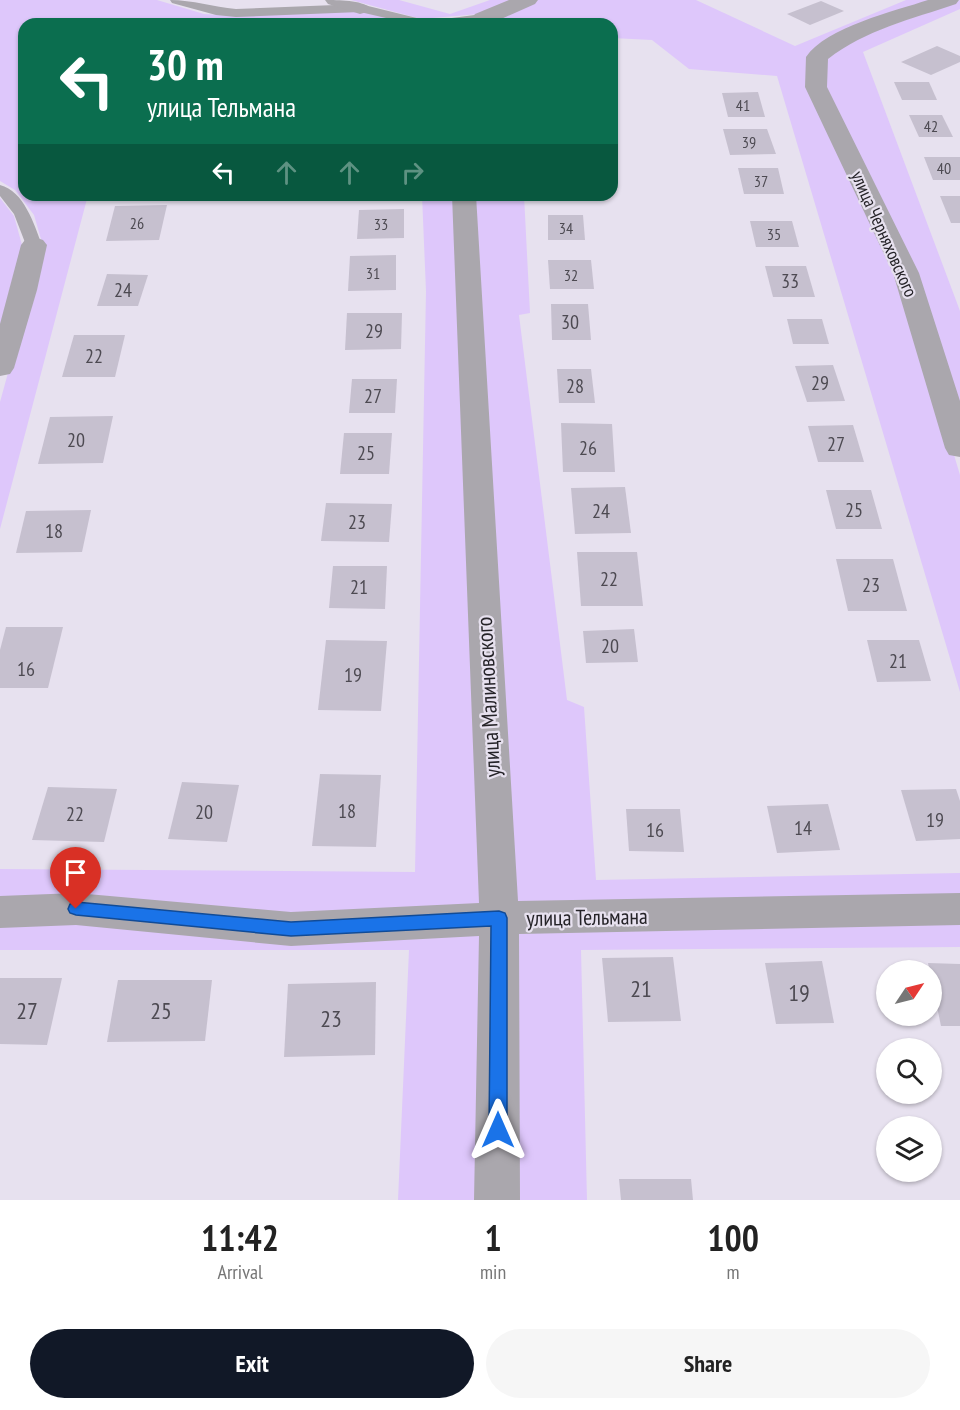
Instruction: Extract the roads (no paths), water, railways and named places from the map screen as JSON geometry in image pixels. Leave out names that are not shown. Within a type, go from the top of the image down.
[{"type":"street","points":[[335,0],[360,8]]},
{"type":"street","points":[[488,18],[528,0]]},
{"type":"street","name":"улица Черняховского","points":[[949,0],[862,31],[831,45],[817,57],[816,87],[906,273],[960,448]]},
{"type":"street","name":"улица Малиновского","points":[[464,201],[499,918],[497,1200]]},
{"type":"street","points":[[0,368],[24,290],[34,245]]},
{"type":"street","name":"улица Тельмана","points":[[0,912],[76,909],[291,929],[499,918],[960,909]]},
{"type":"lane","points":[[176,0],[216,11],[360,8],[403,18]]},
{"type":"lane","points":[[0,189],[6,193],[24,216],[34,245]]}]
